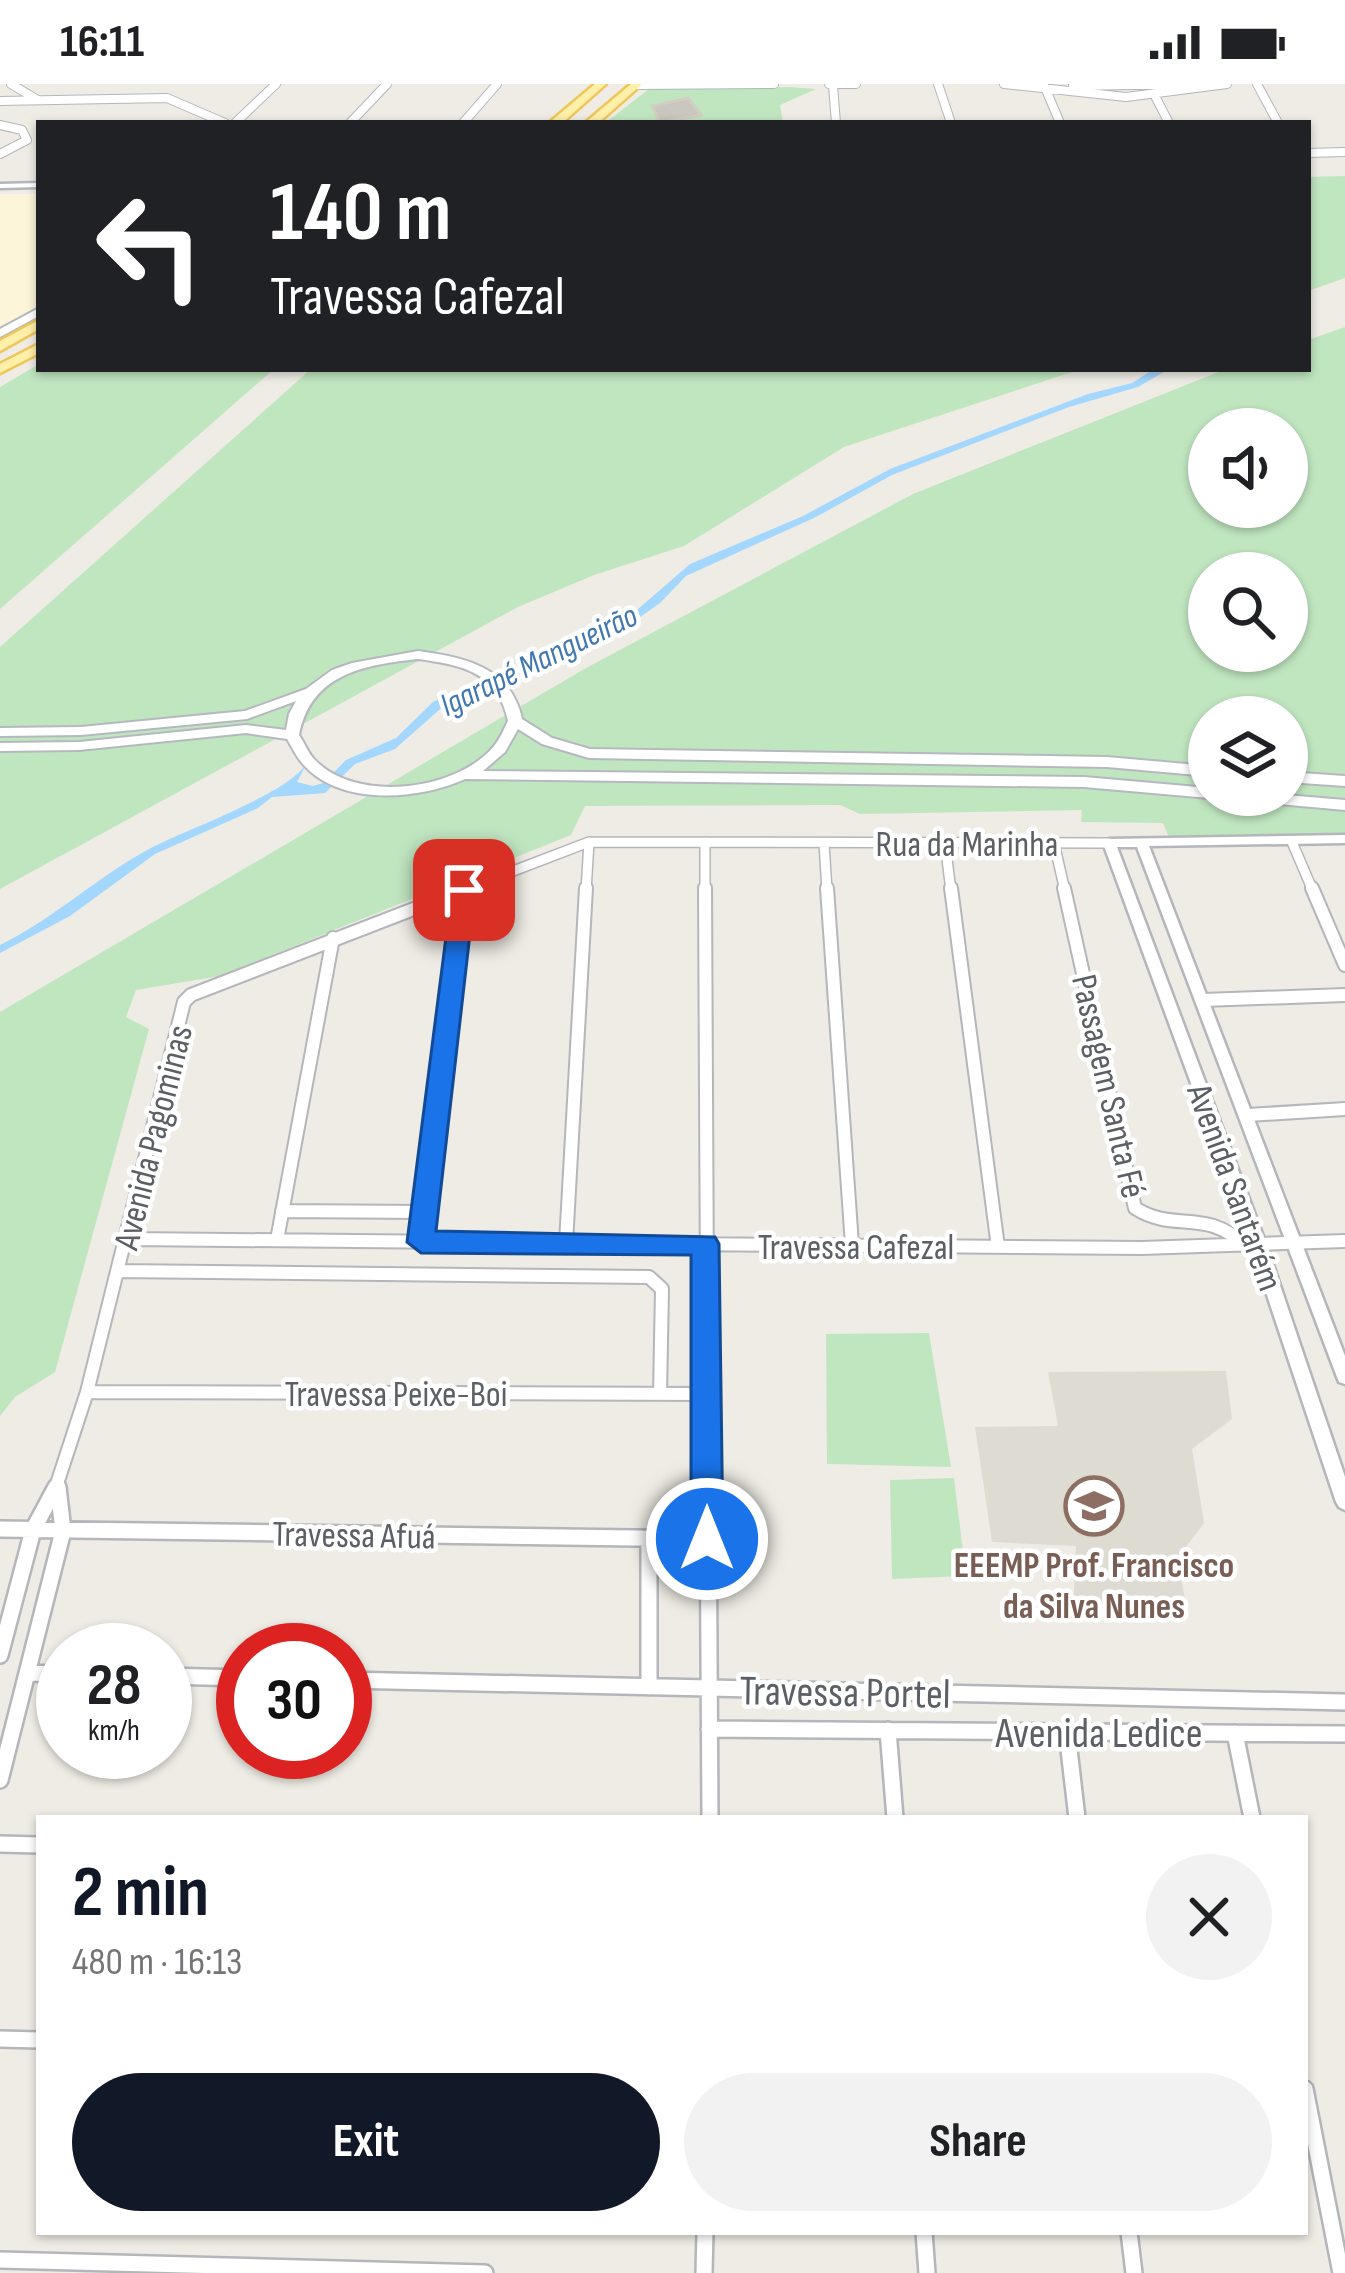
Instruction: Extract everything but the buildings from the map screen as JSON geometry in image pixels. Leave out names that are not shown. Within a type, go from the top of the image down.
[{"type":"main road","points":[[559,120],[601,84]]},
{"type":"main road","points":[[592,120],[637,84]]},
{"type":"main road","points":[[0,334],[36,312]]},
{"type":"main road","points":[[0,346],[36,326]]},
{"type":"main road","points":[[0,369],[36,350]]},
{"type":"main road","points":[[0,732],[81,731],[247,715],[310,691],[345,669],[391,657],[458,661],[502,686],[515,721],[547,741],[589,753],[1107,763],[1188,769]]},
{"type":"main road","points":[[310,691],[299,705],[292,735],[297,749],[324,774],[344,783],[392,790],[466,775],[501,751],[515,721]]},
{"type":"main road","points":[[0,747],[79,746],[246,729],[292,735]]},
{"type":"main road","name":"Rua da Marinha","points":[[466,775],[1084,782],[1188,791]]},
{"type":"main road","points":[[1308,779],[1345,782]]},
{"type":"main road","points":[[1308,802],[1345,805]]},
{"type":"street","points":[[11,84],[38,100]]},
{"type":"street","points":[[161,98],[177,84]]},
{"type":"street","points":[[238,120],[276,84]]},
{"type":"street","points":[[353,120],[387,84]]},
{"type":"street","points":[[466,120],[497,84]]},
{"type":"street","points":[[637,84],[774,84]]},
{"type":"street","points":[[836,120],[831,85],[856,84]]},
{"type":"street","points":[[938,84],[950,120]]},
{"type":"street","points":[[1004,84],[1192,84]]},
{"type":"street","points":[[1044,85],[1097,97],[1155,96],[1227,84]]},
{"type":"street","points":[[1257,84],[1277,120]]},
{"type":"street","points":[[1044,85],[1059,120]]},
{"type":"street","points":[[0,98],[20,90]]},
{"type":"street","points":[[1155,96],[1167,120]]},
{"type":"street","points":[[0,98],[161,98],[218,120]]},
{"type":"street","points":[[204,120],[209,116]]},
{"type":"street","points":[[0,125],[22,130],[24,143]]},
{"type":"street","points":[[0,154],[36,143]]},
{"type":"street","points":[[1311,152],[1345,152]]},
{"type":"street","points":[[0,190],[36,190]]},
{"type":"street","points":[[0,190],[19,194],[36,191]]},
{"type":"street","name":"Rua da Marinha","points":[[589,842],[1142,844],[1345,839]]},
{"type":"street","points":[[566,1243],[589,842]]},
{"type":"street","name":"Avenida Pagominas","points":[[0,1654],[33,1530],[58,1484],[87,1392],[184,1002],[201,990],[589,842]]},
{"type":"street","points":[[705,842],[710,1815]]},
{"type":"street","points":[[824,842],[852,1245]]},
{"type":"street","points":[[945,842],[998,1246]]},
{"type":"street","points":[[1292,842],[1345,965]]},
{"type":"street","name":"Passagem Santa Fé","points":[[1054,843],[1135,1208],[1148,1216],[1223,1223],[1253,1247]]},
{"type":"street","name":"Avenida Santarém","points":[[1109,843],[1345,1502]]},
{"type":"street","name":"Avenida Santarém","points":[[1142,844],[1345,1377]]},
{"type":"street","points":[[1121,874],[1154,874]]},
{"type":"street","points":[[421,1242],[464,890]]},
{"type":"street","points":[[1330,932],[1345,932]]},
{"type":"street","points":[[277,1240],[333,938]]},
{"type":"street","points":[[1203,1000],[1345,995]]},
{"type":"street","points":[[1248,1115],[1345,1109]]},
{"type":"street","points":[[282,1211],[424,1212]]},
{"type":"street","name":"Travessa Cafezal","points":[[128,1239],[1253,1247],[1345,1241]]},
{"type":"street","points":[[119,1271],[649,1277],[662,1289],[660,1394]]},
{"type":"street","name":"Travessa Peixe-Boi","points":[[87,1392],[706,1394]]},
{"type":"street","name":"Avenida Pagominas","points":[[0,1780],[63,1531],[58,1484]]},
{"type":"street","name":"Travessa Afuá","points":[[0,1529],[707,1539]]},
{"type":"street","points":[[649,1538],[649,1687]]},
{"type":"street","points":[[27,1673],[36,1673]]},
{"type":"street","name":"Travessa Portel","points":[[372,1681],[1345,1702]]},
{"type":"street","name":"Avenida Ledice","points":[[709,1729],[1345,1734]]},
{"type":"street","points":[[888,1730],[895,1815]]},
{"type":"street","points":[[1067,1732],[1078,1815]]},
{"type":"street","points":[[1235,1733],[1251,1815]]},
{"type":"street","points":[[0,1844],[36,1845]]},
{"type":"street","points":[[0,2039],[36,2040]]},
{"type":"street","points":[[1308,2104],[1341,2273]]},
{"type":"street","points":[[704,2273],[705,2235]]},
{"type":"street","points":[[924,2235],[927,2273]]},
{"type":"street","points":[[1129,2235],[1134,2273]]},
{"type":"street","points":[[0,2260],[485,2273]]},
{"type":"shaded area","points":[[0,194],[36,194],[36,313],[0,334]]},
{"type":"shaded area","name":"EEEMP Prof. Francisco da Silva Nunes","points":[[1226,1371],[1232,1419],[1192,1449],[1204,1523],[1177,1559],[1188,1613],[1073,1613],[1076,1546],[992,1542],[975,1427],[1058,1426],[1048,1372]]},
{"type":"green space","points":[[649,89],[816,89],[780,105],[782,120],[609,120]]},
{"type":"green space","points":[[1345,176],[1345,278],[1311,290],[1311,177]]},
{"type":"green space","points":[[1345,327],[1345,833],[1170,840],[1163,823],[1081,822],[1082,810],[860,814],[840,805],[585,806],[571,835],[220,976],[136,990],[126,1017],[149,1029],[55,1372],[15,1397],[0,1416],[0,1012],[586,668],[913,494],[1218,372],[1311,372],[1311,339]]},
{"type":"green space","points":[[36,366],[36,372],[271,372],[0,609],[0,387]]},
{"type":"green space","points":[[308,372],[1072,372],[844,447],[684,546],[594,575],[518,607],[0,889],[0,647]]},
{"type":"green space","points":[[929,1333],[951,1467],[827,1464],[826,1334]]},
{"type":"green space","points":[[954,1478],[966,1576],[892,1579],[890,1480]]},
{"type":"water","name":"Igarapé Mangueirão","points":[[1149,372],[1164,372],[1138,387],[1069,407],[892,475],[816,517],[686,576],[630,624],[584,641],[518,681],[447,703],[395,749],[355,764],[325,793],[272,797],[258,808],[155,854],[70,916],[0,953],[0,945],[151,848],[259,799],[307,763],[297,782],[323,783],[346,760],[396,738],[434,701],[502,680],[556,647],[630,616],[690,564],[803,516],[890,469],[1088,394],[1132,383]]},
{"type":"place","name":"EEEMP Prof. Francisco da Silva Nunes","points":[[1094,1506]]},
{"type":"route","points":[[464,890],[421,1242],[705,1244],[707,1539]]}]
